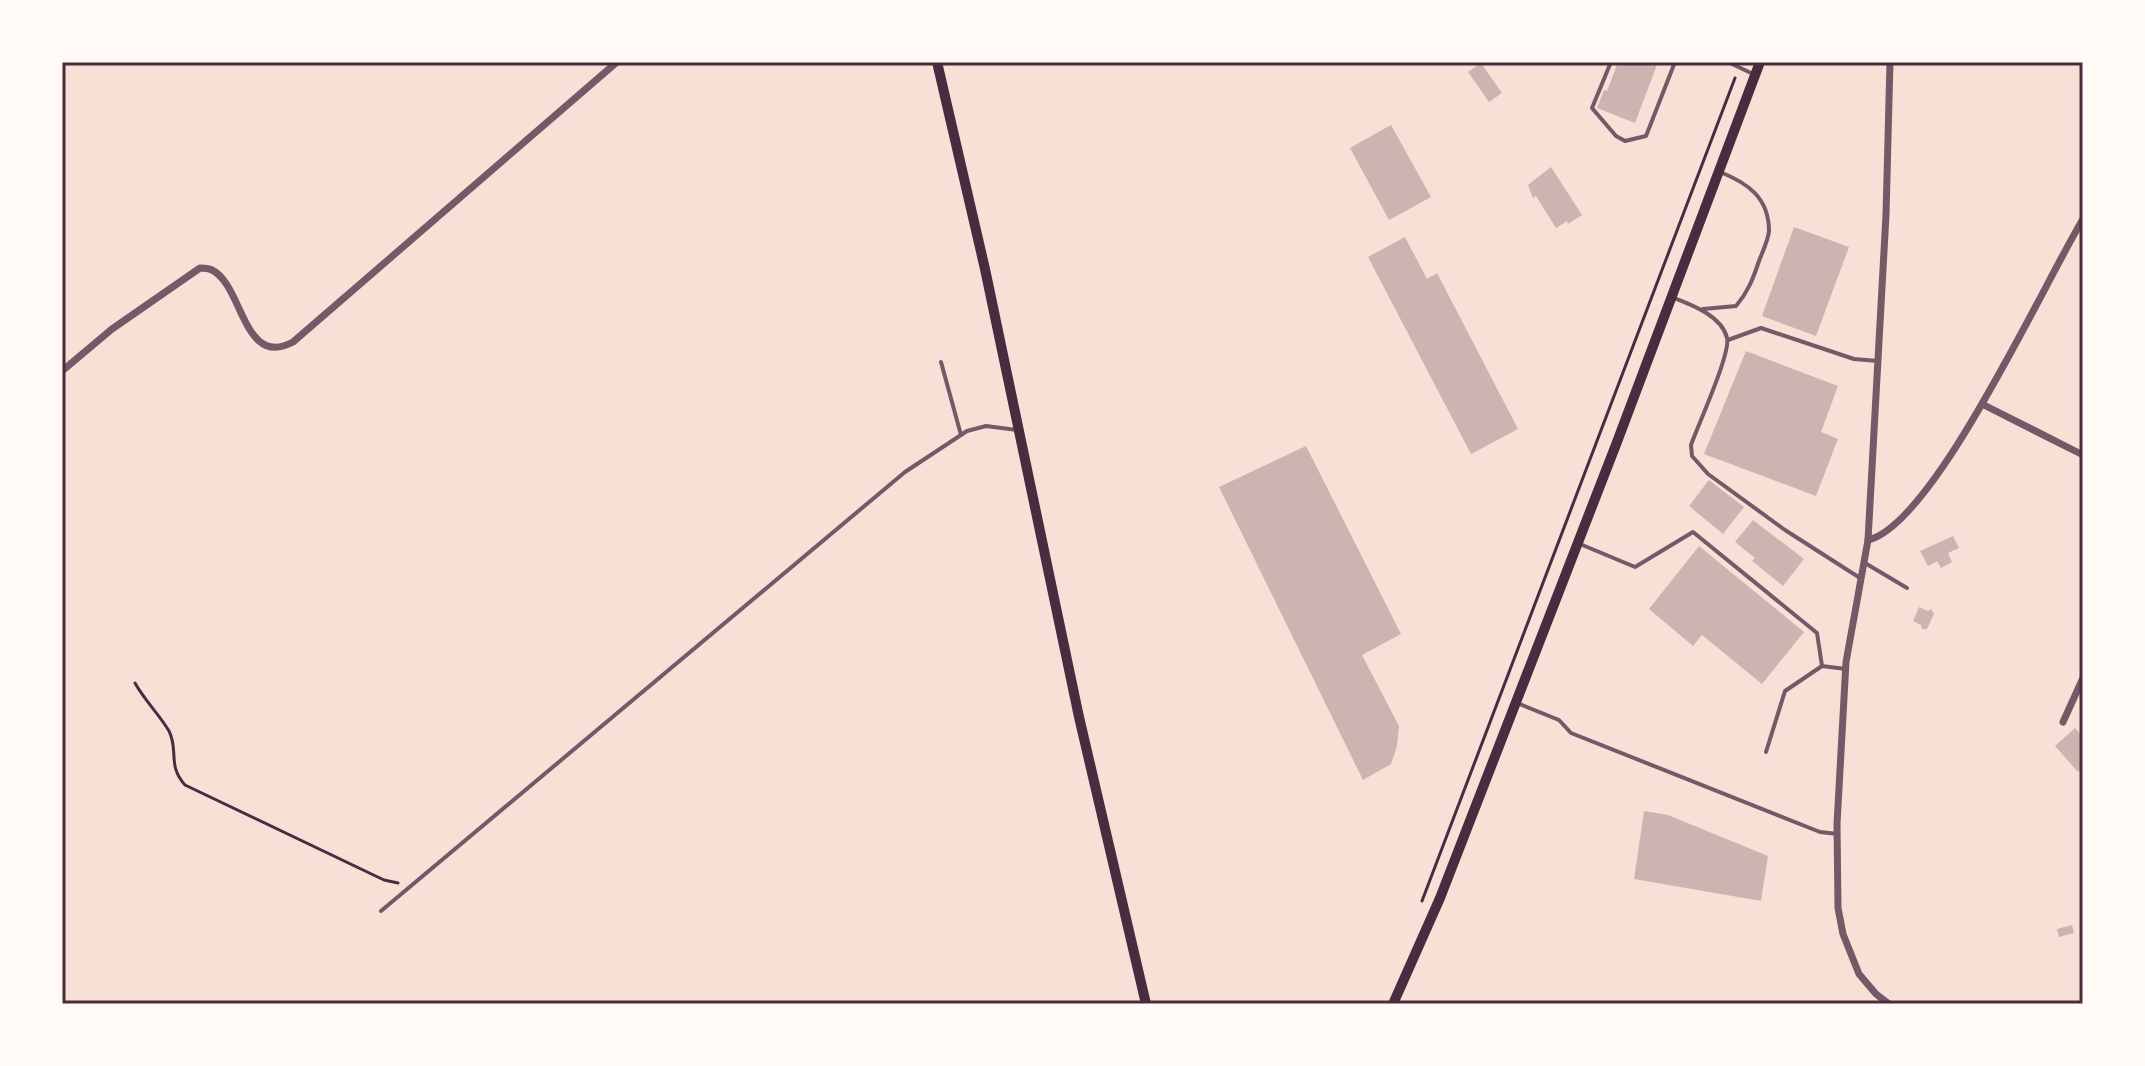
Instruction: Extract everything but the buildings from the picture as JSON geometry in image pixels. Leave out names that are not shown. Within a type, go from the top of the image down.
[{"type":"main road","points":[[937,62],[985,269],[1079,717],[1146,1004]]},
{"type":"main road","points":[[1393,1004],[1440,898],[1760,62]]},
{"type":"street","points":[[62,371],[112,329],[200,268],[214,271],[226,285],[259,341],[272,348],[281,348],[293,342],[617,62]]},
{"type":"street","points":[[1889,1004],[1859,974],[1843,934],[1838,908],[1838,834],[1846,669],[1868,540],[1886,215],[1890,62]]},
{"type":"street","points":[[1868,540],[1878,538],[1910,513],[1970,428],[2060,257],[2082,222]]},
{"type":"street","points":[[1982,404],[2083,455]]},
{"type":"street","points":[[2063,722],[2083,678]]},
{"type":"lane","points":[[1611,62],[1592,108],[1616,136],[1625,141],[1646,136],[1675,62]]},
{"type":"lane","points":[[1728,62],[1755,75]]},
{"type":"lane","points":[[1701,309],[1736,306],[1748,293],[1769,232],[1763,205],[1755,192],[1743,181],[1719,171]]},
{"type":"lane","points":[[1671,297],[1701,309],[1722,327],[1728,340],[1725,356],[1691,445],[1692,456],[1708,474],[1785,530],[1862,579]]},
{"type":"lane","points":[[1728,340],[1761,328],[1854,359],[1878,361]]},
{"type":"lane","points":[[941,362],[961,435]]},
{"type":"lane","points":[[381,911],[905,472],[961,435],[986,426],[1019,431]]},
{"type":"lane","points":[[1578,543],[1635,567],[1693,532],[1817,633],[1822,666]]},
{"type":"lane","points":[[1865,563],[1907,588]]},
{"type":"lane","points":[[1766,752],[1785,691],[1822,666],[1846,669]]},
{"type":"lane","points":[[1516,702],[1559,720],[1571,733],[1820,832],[1838,834]]},
{"type":"path","points":[[1419,909],[1739,67]]},
{"type":"path","points":[[135,683],[168,730],[173,741],[176,775],[185,785],[384,880],[412,885]]}]
